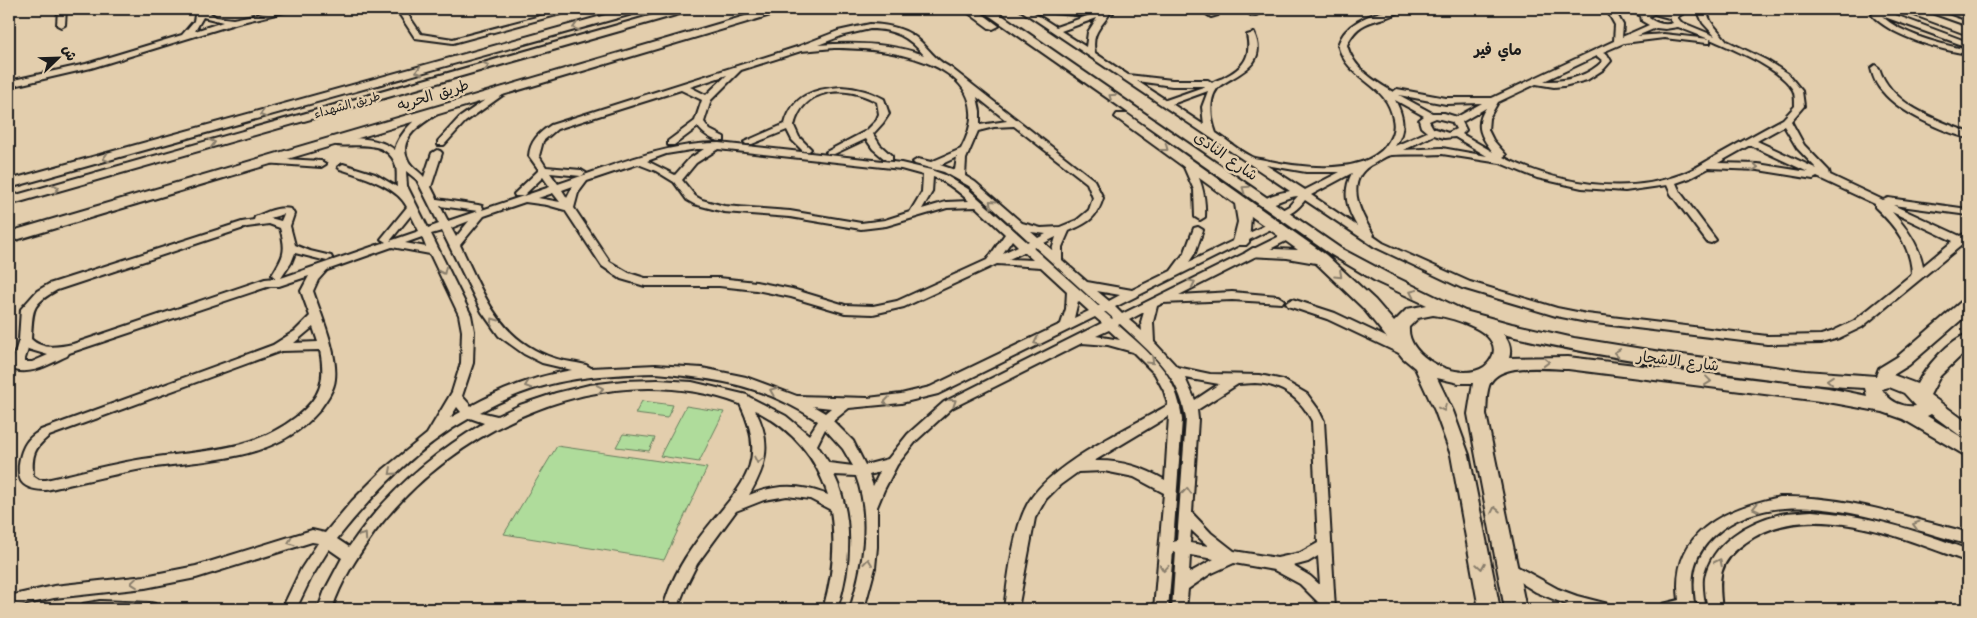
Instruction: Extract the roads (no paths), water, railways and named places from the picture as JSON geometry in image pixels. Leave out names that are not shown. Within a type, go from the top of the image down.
[{"type":"street","points":[[61,25],[62,9]]},
{"type":"street","points":[[9,84],[88,66],[236,21],[293,9]]},
{"type":"street","points":[[400,9],[418,36],[447,42],[576,9]]},
{"type":"street","name":"طريق الشهداء","points":[[9,184],[639,9]]},
{"type":"street","name":"طريق الشهداء","points":[[9,201],[686,9]]},
{"type":"street","name":"طريق الحريه","points":[[9,228],[457,101],[757,9]]},
{"type":"street","name":"طريق الحريه","points":[[9,237],[267,161],[303,146],[331,142],[436,111],[457,101],[504,90],[780,9]]},
{"type":"street","name":"شارع النادى","points":[[969,9],[1128,114]]},
{"type":"street","name":"شارع النادى","points":[[986,9],[1143,125],[1265,203],[1288,236],[1321,259],[1368,304],[1410,353]]},
{"type":"street","points":[[1023,9],[1379,245],[1412,262],[1466,284],[1556,312],[1587,318],[1767,340],[1804,341],[1835,335],[1848,330],[1965,238],[1834,181],[1750,141]]},
{"type":"street","points":[[1033,9],[1075,13],[1113,10]]},
{"type":"street","points":[[1203,9],[1214,15]]},
{"type":"street","points":[[1247,9],[1255,14]]},
{"type":"street","points":[[1375,19],[1379,9]]},
{"type":"street","points":[[1400,9],[1349,32],[1342,49],[1354,69],[1384,89],[1430,116],[1454,119],[1653,24]]},
{"type":"street","points":[[1610,9],[1619,25],[1618,41]]},
{"type":"street","points":[[1456,134],[1508,163],[1546,177],[1593,186],[1627,188],[1671,182],[1707,165],[1786,121],[1798,110],[1800,96],[1797,89],[1773,66],[1672,18],[1653,12],[1645,15],[1630,9]]},
{"type":"street","points":[[1645,15],[1645,19],[1653,24],[1670,27],[1672,18],[1679,9]]},
{"type":"street","points":[[1672,18],[1687,9]]},
{"type":"street","points":[[1702,9],[1704,17],[1712,29],[1736,48]]},
{"type":"street","points":[[1870,9],[1968,45]]},
{"type":"street","points":[[1904,9],[1968,32]]},
{"type":"street","points":[[1920,9],[1968,26]]},
{"type":"street","points":[[1941,9],[1968,18]]},
{"type":"street","points":[[182,38],[196,24],[200,10],[214,19],[236,21]]},
{"type":"street","points":[[1055,30],[1113,10]]},
{"type":"street","points":[[1091,54],[1089,42],[1092,30],[1099,20],[1113,10]]},
{"type":"street","points":[[1879,12],[1876,16],[1880,20],[1898,29],[1968,52]]},
{"type":"street","points":[[800,49],[835,45],[870,46],[903,51],[932,61],[968,85],[1091,182],[1097,191],[1098,198],[1094,211],[1081,222],[990,264],[895,306],[873,310],[845,309],[792,293],[756,286],[709,282],[645,282],[625,276],[606,264],[534,156],[534,147],[544,133],[554,127],[800,49],[856,29],[886,28],[898,31],[912,38],[924,48],[932,61]]},
{"type":"street","points":[[1165,103],[1241,71],[1252,60],[1255,48],[1251,35]]},
{"type":"street","points":[[1618,41],[1645,37],[1671,37],[1706,41],[1736,48]]},
{"type":"street","points":[[533,38],[534,43],[542,44],[585,38]]},
{"type":"street","points":[[464,58],[500,52],[507,56],[505,60]]},
{"type":"street","points":[[1535,81],[1555,84],[1587,75],[1606,61],[1604,56],[1596,52]]},
{"type":"street","points":[[275,280],[287,260],[291,247],[285,226],[269,221],[246,224],[53,287],[41,294],[27,309],[25,340],[17,365],[23,368],[34,366],[74,348],[554,186],[671,143],[699,122],[707,99],[738,68]]},
{"type":"street","points":[[1874,68],[1879,82],[1895,99],[1922,116],[1968,136]]},
{"type":"street","points":[[1123,75],[1172,83],[1218,82]]},
{"type":"street","points":[[1212,134],[1207,120],[1206,106],[1210,94],[1218,82]]},
{"type":"street","points":[[960,176],[959,163],[974,129],[975,107],[968,85]]},
{"type":"street","points":[[681,86],[707,99]]},
{"type":"street","points":[[1384,89],[1440,100],[1496,100]]},
{"type":"street","points":[[1384,89],[1396,110],[1400,122],[1395,140],[1384,154]]},
{"type":"street","points":[[441,143],[462,120],[504,90]]},
{"type":"street","points":[[806,149],[789,126],[792,112],[810,97],[833,90],[852,90],[877,98],[884,107],[881,121],[868,134],[831,152]]},
{"type":"street","points":[[1496,100],[1484,115],[1482,126],[1487,138],[1508,163]]},
{"type":"street","points":[[436,111],[412,128],[400,147],[403,161],[420,176],[494,323],[514,343],[546,360],[598,371]]},
{"type":"street","points":[[1430,116],[1424,120],[1426,126],[1431,131],[1445,135],[1456,134],[1462,130],[1454,119]]},
{"type":"street","points":[[1786,121],[1800,146],[1834,181]]},
{"type":"street","points":[[699,122],[720,143]]},
{"type":"street","points":[[974,129],[994,124],[1016,123]]},
{"type":"street","name":"شارع النادى","points":[[1143,125],[1188,165],[1242,202],[1277,219],[1401,287],[1458,312]]},
{"type":"street","points":[[749,142],[789,126]]},
{"type":"street","points":[[1265,203],[1277,197],[1302,194],[1431,131]]},
{"type":"street","points":[[868,134],[876,147],[889,158]]},
{"type":"street","points":[[331,142],[358,142],[389,150],[400,162],[401,182],[407,197],[464,315],[469,337],[466,368],[456,396],[442,420],[424,444]]},
{"type":"street","points":[[671,143],[749,142],[889,158],[960,176],[1015,230],[1026,247],[1044,264],[1078,287],[1135,294]]},
{"type":"street","points":[[544,170],[582,176],[675,150],[720,143],[901,166],[931,168],[954,183],[978,204],[1015,230],[1037,242],[1057,261],[1078,287],[1115,321],[1162,374],[1173,396],[1175,407],[1161,609]]},
{"type":"street","points":[[677,180],[682,170],[691,160],[720,143]]},
{"type":"street","points":[[931,168],[963,151]]},
{"type":"street","points":[[1384,154],[1437,151],[1508,163]]},
{"type":"street","points":[[426,187],[436,153]]},
{"type":"street","points":[[1246,157],[1272,165],[1307,169],[1340,169],[1361,165]]},
{"type":"street","points":[[267,161],[321,164]]},
{"type":"street","points":[[639,161],[677,180],[691,198],[698,202],[724,209],[790,214],[861,226],[886,223],[915,212],[946,205],[978,204]]},
{"type":"street","points":[[1188,165],[1198,182],[1202,199],[1200,217]]},
{"type":"street","points":[[1361,165],[1352,180],[1350,188],[1352,206],[1362,226],[1379,245]]},
{"type":"street","points":[[1707,165],[1758,167],[1834,181]]},
{"type":"street","points":[[343,167],[372,176],[407,197]]},
{"type":"street","points":[[915,212],[927,192],[931,168]]},
{"type":"street","points":[[520,197],[544,170]]},
{"type":"street","points":[[569,208],[573,194],[582,176]]},
{"type":"street","points":[[1671,182],[1675,192],[1711,240]]},
{"type":"street","points":[[289,609],[299,584],[326,539],[372,490],[424,444],[468,412],[510,392],[554,378],[598,371],[664,369],[705,373],[755,385],[791,398],[845,405],[900,400],[934,391],[1241,242],[1293,208],[1302,194]]},
{"type":"street","points":[[1868,196],[1919,207],[1968,212]]},
{"type":"street","points":[[1868,196],[1890,216],[1907,237],[1917,257],[1918,276]]},
{"type":"street","points":[[520,197],[569,208]]},
{"type":"street","points":[[433,202],[481,210]]},
{"type":"street","points":[[1241,242],[1245,222],[1242,202]]},
{"type":"street","points":[[388,242],[412,208]]},
{"type":"street","points":[[454,245],[481,210]]},
{"type":"street","points":[[1015,230],[1042,231],[1065,229]]},
{"type":"street","points":[[1057,261],[1057,247],[1065,229]]},
{"type":"street","points":[[990,264],[1015,230]]},
{"type":"street","points":[[1173,275],[1190,253],[1198,230]]},
{"type":"street","points":[[870,507],[891,463],[917,431],[948,405],[1077,339],[1288,236]]},
{"type":"street","points":[[388,242],[434,252]]},
{"type":"street","points":[[291,247],[327,262]]},
{"type":"street","points":[[1253,253],[1287,253],[1321,259]]},
{"type":"street","points":[[990,264],[1016,261],[1044,264]]},
{"type":"street","points":[[315,318],[299,334],[277,348],[45,433],[30,446],[26,453],[27,479],[37,485],[46,485],[116,469],[235,453],[255,447],[292,427],[320,400],[326,390],[330,374],[323,346],[315,318],[307,291],[313,278],[327,262]]},
{"type":"street","points":[[275,280],[295,285],[307,291]]},
{"type":"street","points":[[1065,328],[1078,287]]},
{"type":"street","points":[[1156,301],[1232,296],[1278,300]]},
{"type":"street","points":[[1148,343],[1148,322],[1156,301]]},
{"type":"street","points":[[1292,303],[1331,316],[1456,377],[1467,378],[1492,370]]},
{"type":"street","points":[[1888,406],[1874,392],[1873,387],[1881,381],[1885,372],[1903,361],[1968,306]]},
{"type":"street","points":[[1488,609],[1460,455],[1444,411],[1410,353],[1401,325],[1413,313],[1433,309],[1458,312],[1480,322],[1500,344],[1502,352],[1480,387],[1477,414],[1515,609]]},
{"type":"street","points":[[1115,321],[1148,343],[1176,371],[1186,389],[1191,408],[1179,609]]},
{"type":"street","name":"شارع الاشجار","points":[[1480,322],[1564,344],[1635,356],[1819,378],[1903,384],[1968,432]]},
{"type":"street","points":[[1077,339],[1108,341],[1137,348]]},
{"type":"street","points":[[25,340],[30,346],[48,351],[74,348]]},
{"type":"street","points":[[1906,413],[1922,412],[1926,407],[1922,398],[1927,379],[1934,370],[1968,340]]},
{"type":"street","points":[[277,348],[323,346]]},
{"type":"street","points":[[546,360],[554,378],[552,400]]},
{"type":"street","name":"شارع الاشجار","points":[[1492,370],[1532,362],[1568,363],[1828,396],[1888,406],[1906,413],[1968,450]]},
{"type":"street","points":[[1176,371],[1206,378],[1260,379],[1286,386],[1308,401],[1318,422],[1328,606]]},
{"type":"street","points":[[1191,408],[1236,380]]},
{"type":"street","points":[[324,608],[350,556],[373,523],[431,465],[463,442],[498,421],[552,400],[619,386],[652,384],[714,390],[743,398],[768,410],[790,425],[811,444],[826,468],[838,507],[842,550],[839,574],[830,609]]},
{"type":"street","points":[[456,396],[460,405],[468,412],[481,419],[498,421]]},
{"type":"street","points":[[670,609],[687,569],[701,545],[749,486],[759,458],[759,432],[743,398]]},
{"type":"street","points":[[791,398],[824,420],[847,443],[862,472],[870,507],[868,566],[857,609]]},
{"type":"street","points":[[811,444],[816,431],[824,420],[845,405]]},
{"type":"street","points":[[1011,609],[1032,508],[1044,489],[1074,468],[1175,407]]},
{"type":"street","points":[[826,468],[844,472],[862,472],[891,463]]},
{"type":"street","points":[[1074,468],[1108,465],[1125,468],[1156,480],[1170,490]]},
{"type":"street","points":[[732,508],[753,498],[783,490],[813,493],[838,507]]},
{"type":"street","points":[[1668,609],[1678,606],[1689,608],[1684,575],[1690,556],[1700,540],[1714,527],[1749,510],[1791,503],[1832,505],[1870,512],[1966,536]]},
{"type":"street","points":[[1186,514],[1206,537],[1232,556]]},
{"type":"street","points":[[1714,609],[1712,581],[1717,565],[1726,550],[1744,534],[1769,522],[1811,517],[1860,522],[1918,537],[1965,557]]},
{"type":"street","points":[[9,602],[54,592],[160,580],[231,563],[300,538],[312,536],[326,539],[350,556]]},
{"type":"street","points":[[1965,557],[1960,541],[1966,536]]},
{"type":"street","points":[[1166,545],[1277,564],[1305,580],[1328,606]]},
{"type":"street","points":[[1277,564],[1303,558],[1324,546]]},
{"type":"street","points":[[1180,586],[1232,556]]},
{"type":"street","points":[[1507,567],[1552,594],[1603,609]]},
{"type":"street","points":[[88,609],[100,607],[150,609]]},
{"type":"district","name":"ماي فير","points":[[1498,50]]}]
